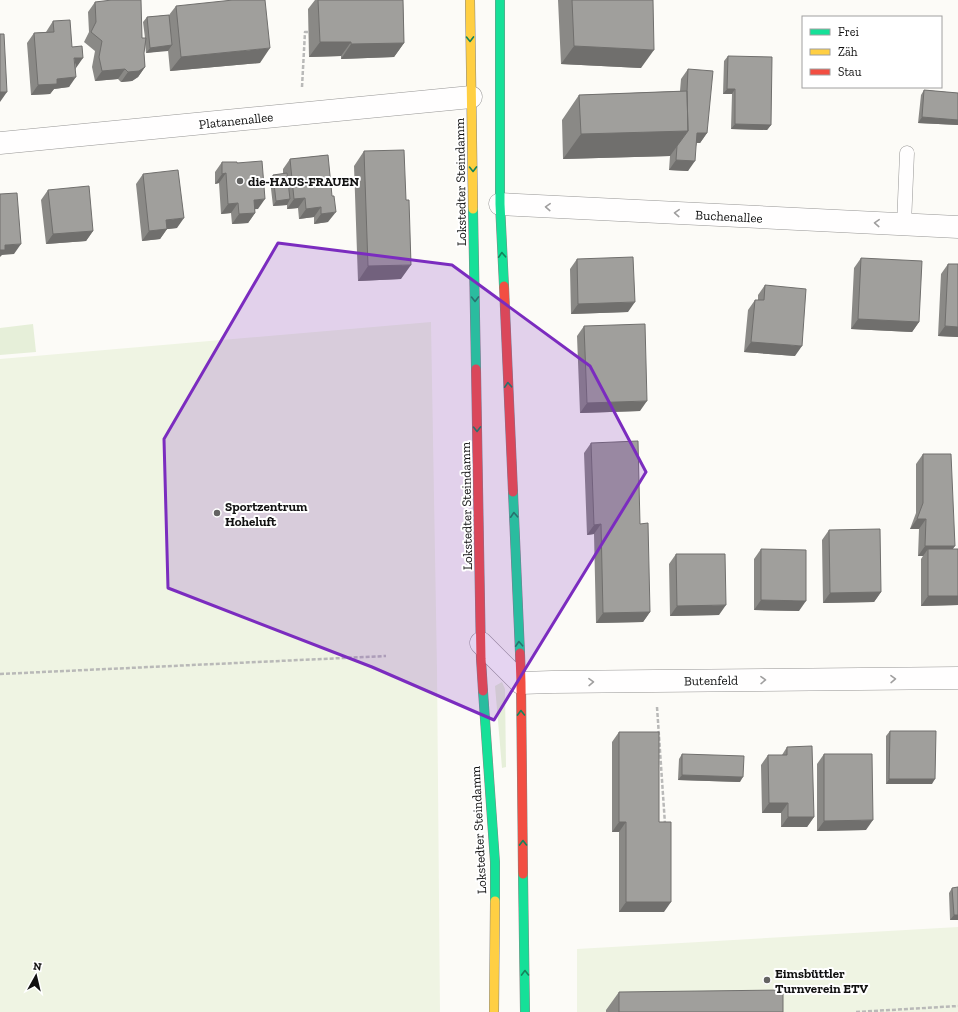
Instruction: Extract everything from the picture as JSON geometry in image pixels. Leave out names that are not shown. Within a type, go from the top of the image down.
[{"type":"main road","name":"Lokstedter Steindamm","points":[[470,0],[481,659],[495,862],[494,1012]]},
{"type":"main road","points":[[500,0],[500,204],[521,683],[525,1012]]},
{"type":"street","name":"Platanenallee","points":[[0,143],[471,97]]},
{"type":"street","name":"Buchenallee","points":[[500,204],[958,227]]},
{"type":"street","points":[[481,643],[521,683]]},
{"type":"street","name":"Butenfeld","points":[[521,683],[958,678]]},
{"type":"lane","points":[[904,224],[907,153]]},
{"type":"path","points":[[301,114],[305,32],[308,32]]},
{"type":"path","points":[[0,674],[386,656]]},
{"type":"path","points":[[656,681],[666,831]]},
{"type":"path","points":[[856,1012],[958,1006]]},
{"type":"highlighted area","points":[[278,243],[452,265],[590,366],[646,472],[494,720],[372,667],[168,588],[164,439]]},
{"type":"green space","name":"Sportzentrum Hoheluft","points":[[431,322],[437,668],[440,1012],[0,1012],[0,359]]},
{"type":"green space","points":[[33,324],[36,352],[0,355],[0,328]]},
{"type":"green space","points":[[502,682],[505,689],[506,767],[502,768],[495,686]]},
{"type":"green space","name":"Eimsbüttler Turnverein ETV","points":[[958,927],[958,1012],[577,1012],[577,949]]},
{"type":"building","points":[[112,0],[141,0],[142,38],[146,38],[144,53],[145,67],[139,71],[128,72],[125,69],[102,71],[99,57],[102,41],[91,32],[96,22],[95,2]]},
{"type":"building","points":[[233,0],[265,0],[270,48],[181,57],[176,6]]},
{"type":"building","points":[[318,0],[403,0],[404,43],[351,44],[351,42],[320,42]]},
{"type":"building","points":[[572,0],[653,0],[654,50],[574,46]]},
{"type":"building","points":[[169,15],[172,45],[150,48],[147,17]]},
{"type":"building","points":[[70,20],[72,47],[82,46],[83,58],[74,58],[76,77],[57,79],[57,84],[38,85],[34,33],[54,32],[53,21]]},
{"type":"building","points":[[0,34],[4,34],[7,92],[0,92]]},
{"type":"building","points":[[728,56],[772,57],[771,125],[735,124],[735,89],[727,89]]},
{"type":"building","points":[[688,69],[713,71],[707,133],[697,133],[695,161],[676,160],[677,146],[688,131]]},
{"type":"building","points":[[924,90],[958,93],[958,120],[922,117]]},
{"type":"building","points":[[687,91],[688,131],[581,134],[579,95]]},
{"type":"building","points":[[404,150],[406,200],[409,200],[411,265],[368,266],[364,151]]},
{"type":"building","points":[[328,155],[332,196],[334,196],[336,212],[321,214],[321,207],[306,209],[305,198],[294,199],[290,159]]},
{"type":"building","points":[[262,161],[265,199],[254,200],[255,213],[239,214],[238,203],[228,204],[226,173],[222,174],[222,162],[237,163]]},
{"type":"building","points":[[178,170],[184,218],[166,220],[167,229],[149,231],[143,174]]},
{"type":"building","points":[[287,173],[290,199],[276,201],[273,175]]},
{"type":"building","points":[[89,186],[93,231],[53,234],[48,190]]},
{"type":"building","points":[[17,193],[21,244],[5,245],[5,250],[0,250],[0,194]]},
{"type":"building","points":[[633,257],[635,302],[578,304],[577,259]]},
{"type":"building","points":[[861,258],[922,261],[919,322],[858,319]]},
{"type":"building","points":[[948,264],[958,264],[958,327],[945,326]]},
{"type":"building","points":[[765,285],[806,289],[802,346],[751,342],[755,300],[764,300]]},
{"type":"building","points":[[645,324],[647,401],[587,403],[584,326]]},
{"type":"building","points":[[638,441],[640,524],[648,523],[650,612],[603,613],[601,524],[594,525],[591,443]]},
{"type":"building","points":[[923,454],[951,454],[955,546],[925,546],[926,519],[917,519],[923,503]]},
{"type":"building","points":[[880,529],[881,592],[830,593],[829,530]]},
{"type":"building","points":[[761,549],[806,550],[806,601],[761,600]]},
{"type":"building","points":[[928,549],[958,549],[958,596],[928,596]]},
{"type":"building","points":[[676,554],[725,554],[726,605],[677,606]]},
{"type":"building","points":[[890,731],[936,731],[935,779],[889,779]]},
{"type":"building","points":[[619,732],[659,732],[659,822],[671,822],[671,902],[626,902],[626,822],[619,822]]},
{"type":"building","points":[[812,746],[814,817],[788,817],[788,803],[769,803],[768,755],[787,755],[787,747]]},
{"type":"building","points":[[682,754],[744,756],[743,777],[682,775]]},
{"type":"building","points":[[824,754],[872,754],[873,820],[824,821]]},
{"type":"building","points":[[958,887],[958,915],[954,915],[952,888]]},
{"type":"building","points":[[783,990],[783,1012],[619,1012],[619,992]]},
{"type":"traffic: fast","points":[[500,0],[500,204],[504,286]]},
{"type":"traffic: fast","points":[[473,209],[476,369]]},
{"type":"traffic: fast","points":[[513,492],[520,653]]},
{"type":"traffic: fast","points":[[483,691],[495,862],[495,901]]},
{"type":"traffic: fast","points":[[523,874],[525,1012]]},
{"type":"traffic: slow","points":[[470,0],[473,209]]},
{"type":"traffic: slow","points":[[494,1012],[495,901]]},
{"type":"traffic: jam","points":[[504,286],[513,492]]},
{"type":"traffic: jam","points":[[476,369],[481,659],[483,691]]},
{"type":"traffic: jam","points":[[520,653],[523,874]]},
{"type":"place","name":"die-HAUS-FRAUEN","points":[[240,181]]},
{"type":"place","name":"Sportzentrum Hoheluft","points":[[217,513]]},
{"type":"place","name":"Eimsbüttler Turnverein ETV","points":[[767,980]]}]
